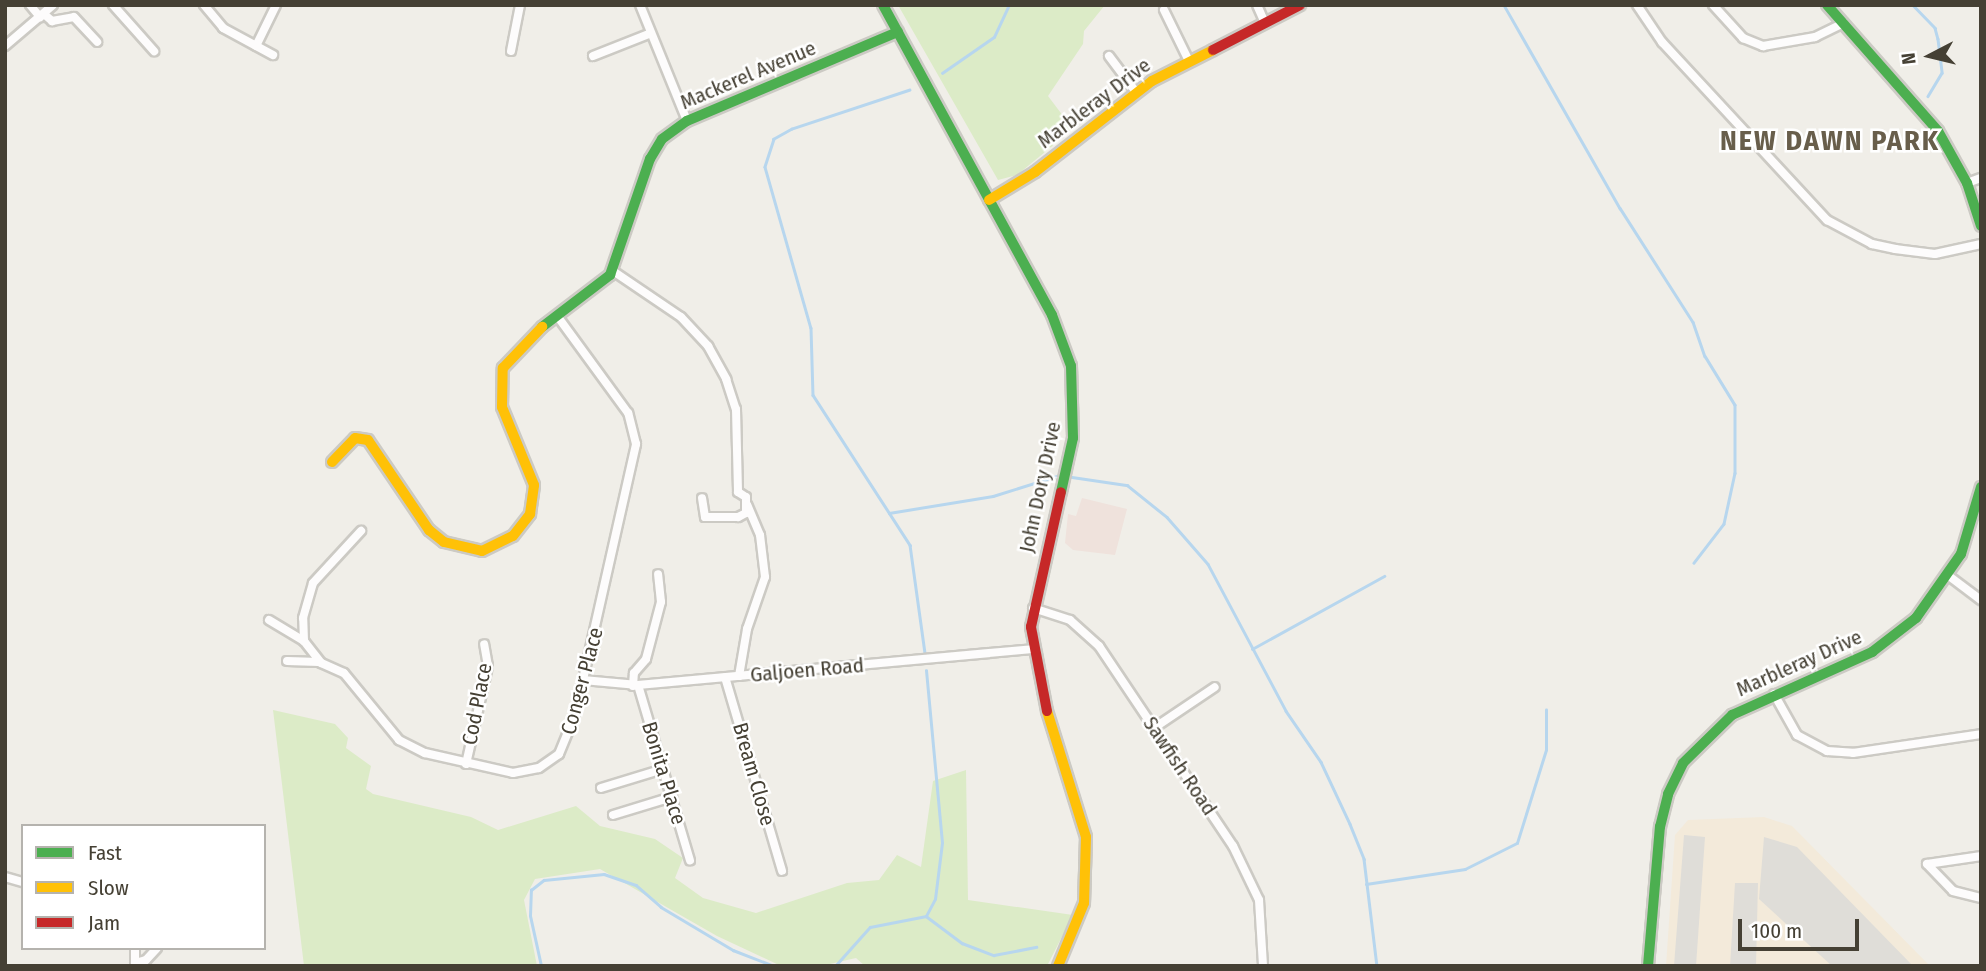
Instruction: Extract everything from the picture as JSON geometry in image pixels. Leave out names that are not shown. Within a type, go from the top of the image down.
[{"type":"street","points":[[30,5],[53,21],[74,18],[97,42]]},
{"type":"street","points":[[5,46],[53,5]]},
{"type":"street","points":[[113,5],[154,51]]},
{"type":"street","points":[[204,5],[215,23],[273,55]]},
{"type":"street","points":[[256,46],[276,5]]},
{"type":"street","points":[[511,51],[520,5]]},
{"type":"street","points":[[640,5],[687,121]]},
{"type":"street","name":"John Dory Drive","points":[[883,5],[1058,329],[1075,393],[1071,450],[1034,608],[1032,649],[1086,837],[1084,903],[1058,966]]},
{"type":"street","points":[[1257,5],[1265,23]]},
{"type":"street","name":"Marbleray Drive","points":[[989,200],[1035,172],[1136,92],[1189,61],[1300,5]]},
{"type":"street","points":[[1637,5],[1662,42],[1827,220],[1872,244],[1895,249],[1935,254],[1981,244]]},
{"type":"street","points":[[1713,5],[1744,38],[1763,46],[1815,37],[1844,23]]},
{"type":"street","points":[[1827,5],[1931,121],[1967,183],[1981,226]]},
{"type":"street","points":[[1164,10],[1189,61]]},
{"type":"street","name":"Mackerel Avenue","points":[[613,271],[654,149],[687,121],[898,32]]},
{"type":"street","points":[[593,56],[651,33]]},
{"type":"street","points":[[1109,56],[1136,92]]},
{"type":"street","points":[[1967,183],[1981,178]]},
{"type":"street","points":[[331,462],[355,438],[368,440],[429,530],[444,542],[475,551],[504,543],[525,523],[534,485],[502,407],[500,375],[515,349],[613,271],[681,317],[719,365],[736,409],[738,492],[746,497],[760,535],[765,577],[747,629],[739,676]]},
{"type":"street","name":"Conger Place","points":[[287,661],[321,663],[350,678],[408,746],[466,764],[519,773],[549,762],[570,735],[636,444],[628,413],[558,317]]},
{"type":"street","name":"Marbleray Drive","points":[[1648,966],[1657,855],[1671,786],[1692,752],[1715,728],[1774,694],[1883,645],[1916,618],[1949,576],[1969,536],[1981,487]]},
{"type":"street","points":[[702,498],[705,517],[741,517],[747,505]]},
{"type":"street","points":[[304,641],[303,618],[313,583],[361,531]]},
{"type":"street","points":[[636,686],[634,673],[646,659],[661,602],[658,574]]},
{"type":"street","points":[[1949,576],[1981,600]]},
{"type":"street","name":"Sawfish Road","points":[[1034,608],[1059,614],[1090,635],[1248,870],[1261,908],[1263,966]]},
{"type":"street","points":[[269,620],[304,641],[321,663]]},
{"type":"street","name":"Cod Place","points":[[466,764],[488,666],[484,644]]},
{"type":"street","name":"Galjoen Road","points":[[583,680],[636,686],[1032,649]]},
{"type":"street","name":"Bream Close","points":[[725,677],[782,871]]},
{"type":"street","name":"Bonita Place","points":[[636,686],[690,860]]},
{"type":"street","points":[[1154,727],[1215,687]]},
{"type":"street","points":[[1774,694],[1797,735],[1827,751],[1853,753],[1981,734]]},
{"type":"street","points":[[601,788],[663,769]]},
{"type":"street","points":[[613,815],[672,797]]},
{"type":"street","points":[[1981,856],[1927,864],[1953,891],[1981,898]]},
{"type":"street","points":[[135,964],[148,958],[155,950]]},
{"type":"shaded area","points":[[1082,498],[1127,509],[1115,555],[1073,550],[1065,543],[1068,514],[1076,516]]},
{"type":"shaded area","points":[[1764,817],[1792,826],[1930,966],[1666,966],[1675,835],[1688,820]]},
{"type":"shaded area","points":[[1684,835],[1705,837],[1696,966],[1674,966]]},
{"type":"shaded area","points":[[1764,837],[1797,847],[1913,966],[1832,966],[1759,899]]},
{"type":"shaded area","points":[[1735,883],[1758,883],[1756,966],[1730,966]]},
{"type":"green space","points":[[898,5],[1105,5],[1084,31],[1083,44],[1048,96],[1073,129],[1017,175],[998,180]]},
{"type":"green space","points":[[273,710],[335,724],[348,738],[346,748],[371,766],[366,789],[373,794],[471,817],[498,830],[576,806],[600,826],[655,839],[683,858],[675,878],[703,898],[756,913],[847,883],[879,880],[897,855],[921,867],[933,781],[966,770],[968,900],[1073,915],[1047,966],[865,966],[856,958],[821,966],[781,966],[717,936],[600,869],[535,879],[524,900],[537,966],[304,966]]},
{"type":"waterway","points":[[942,73],[994,37],[1009,5]]},
{"type":"waterway","points":[[1504,5],[1620,208],[1693,322],[1705,356],[1735,405],[1735,473],[1724,524],[1694,563]]},
{"type":"waterway","points":[[1913,5],[1935,28],[1938,39],[1942,73],[1928,96]]},
{"type":"waterway","points":[[910,90],[792,129],[774,139],[765,167],[811,328],[813,395],[910,545],[925,653]]},
{"type":"waterway","points":[[889,513],[993,496],[1060,475]]},
{"type":"waterway","points":[[1072,477],[1127,485],[1167,517],[1208,564],[1286,711],[1321,762],[1350,824],[1364,859],[1377,966]]},
{"type":"waterway","points":[[1252,649],[1384,576]]},
{"type":"waterway","points":[[835,966],[870,927],[926,916],[935,899],[942,843],[926,671]]},
{"type":"waterway","points":[[1366,884],[1465,869],[1517,843],[1546,750],[1546,710]]},
{"type":"waterway","points":[[541,966],[530,916],[531,890],[544,880],[604,874],[636,885],[661,907],[733,950],[774,966]]},
{"type":"waterway","points":[[926,916],[962,943],[994,955],[1036,947]]},
{"type":"traffic: fast","points":[[883,5],[1052,315],[1071,366],[1073,438],[1061,492]]},
{"type":"traffic: fast","points":[[1827,5],[1938,131],[1967,183],[1981,226]]},
{"type":"traffic: fast","points":[[542,327],[610,275],[650,159],[662,139],[687,121],[898,32]]},
{"type":"traffic: fast","points":[[1648,966],[1660,827],[1668,794],[1683,763],[1732,715],[1872,652],[1916,618],[1961,554],[1981,487]]},
{"type":"traffic: slow","points":[[989,200],[1035,172],[1152,81],[1213,50]]},
{"type":"traffic: slow","points":[[332,462],[355,438],[368,440],[429,530],[444,542],[482,551],[513,536],[530,514],[534,485],[502,407],[503,368],[542,327]]},
{"type":"traffic: slow","points":[[1047,711],[1086,837],[1084,903],[1058,966]]},
{"type":"traffic: jam","points":[[1213,50],[1300,5]]},
{"type":"traffic: jam","points":[[1047,711],[1031,627],[1061,492]]},
{"type":"district","name":"NEW DAWN PARK","points":[[1830,141]]}]
